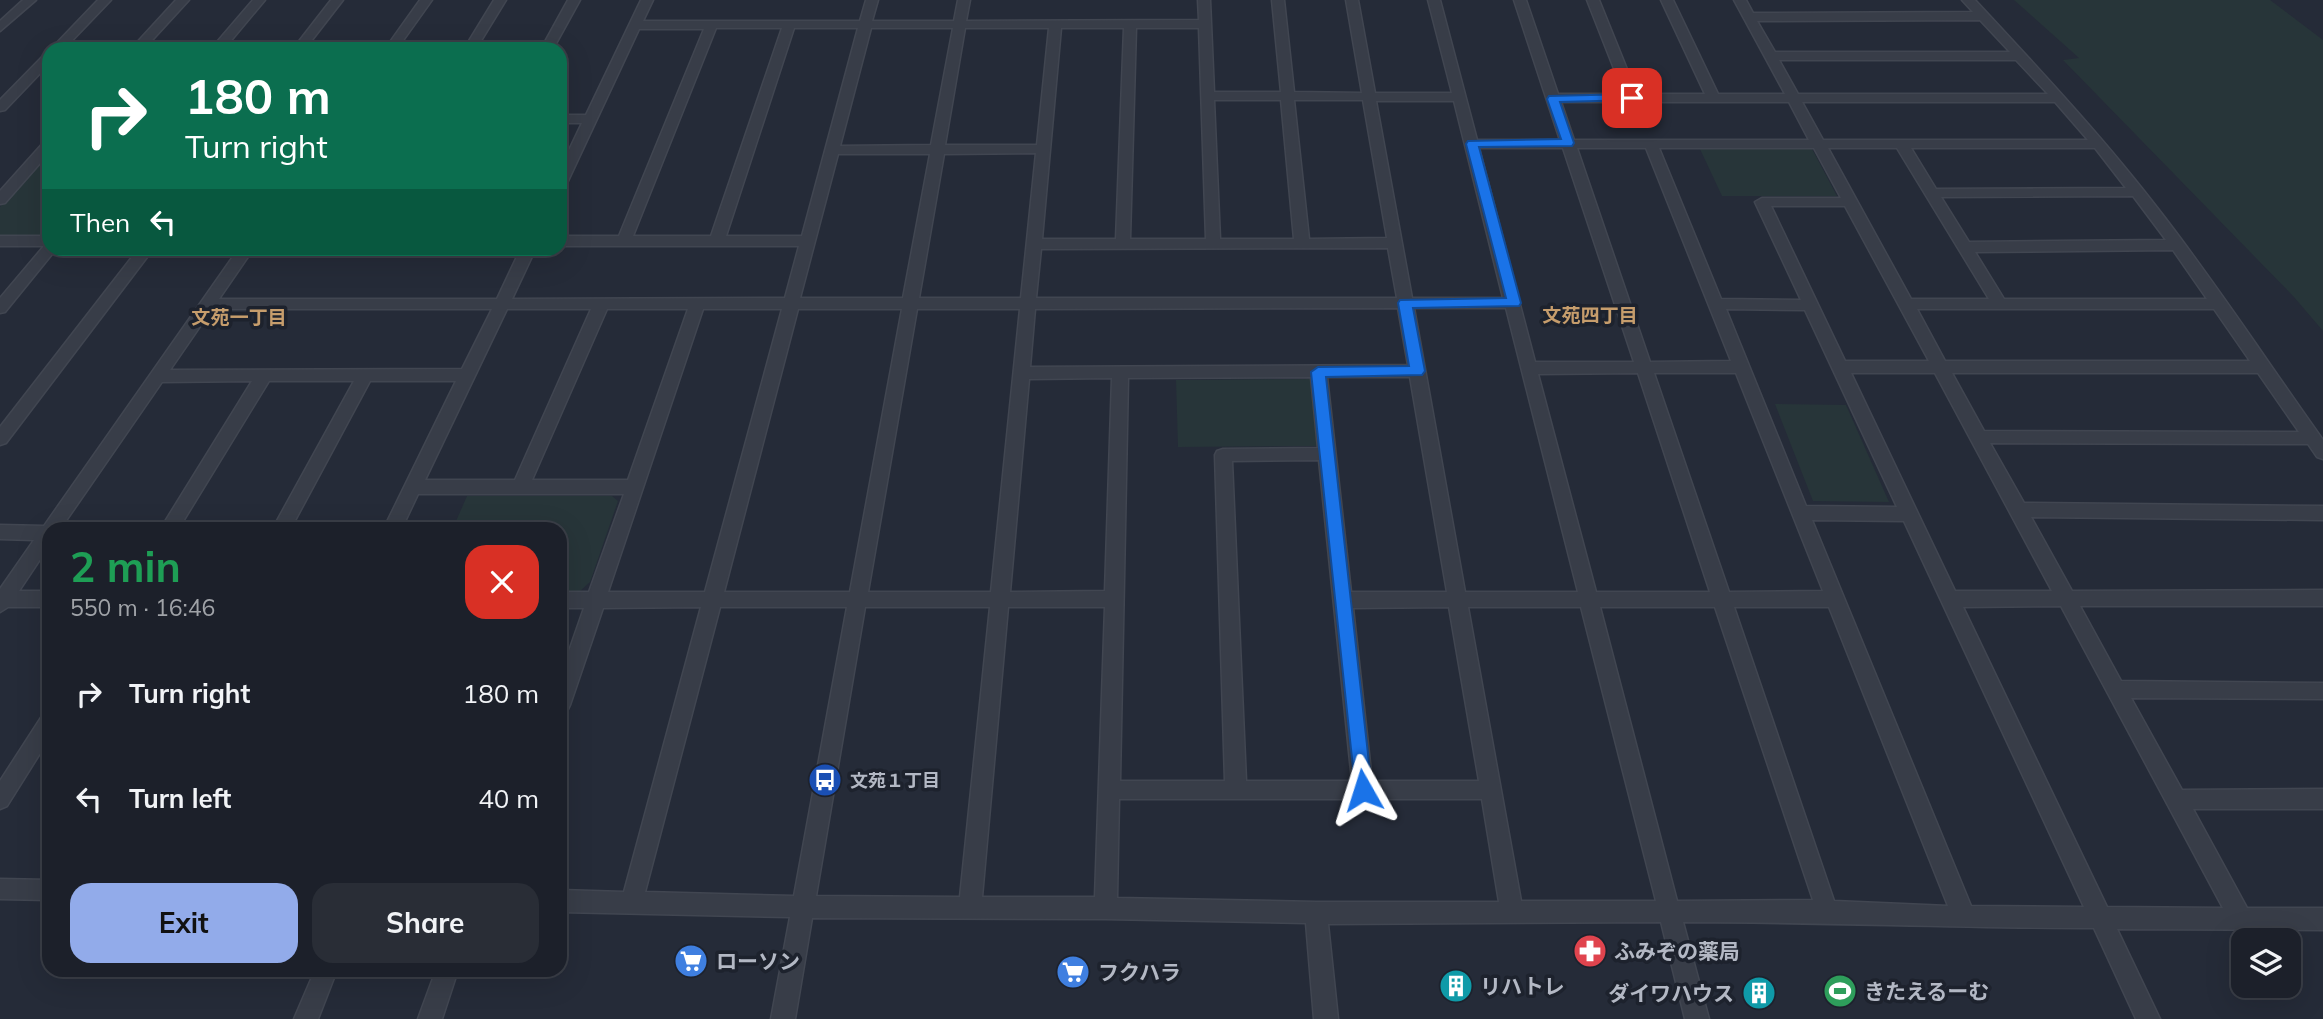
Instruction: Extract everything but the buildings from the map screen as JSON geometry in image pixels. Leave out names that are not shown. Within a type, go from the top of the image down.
[{"type":"street","points":[[0,27],[30,0]]},
{"type":"street","points":[[64,42],[105,0]]},
{"type":"street","points":[[144,42],[183,0]]},
{"type":"street","points":[[223,42],[259,0]]},
{"type":"street","points":[[304,42],[337,0]]},
{"type":"street","points":[[396,42],[426,0]]},
{"type":"street","points":[[474,42],[500,0]]},
{"type":"street","points":[[551,42],[574,0]]},
{"type":"street","points":[[567,168],[647,0]]},
{"type":"street","points":[[632,902],[872,0]]},
{"type":"street","points":[[783,1019],[964,0]]},
{"type":"street","points":[[1204,0],[1213,242]]},
{"type":"street","points":[[1278,0],[1302,242]]},
{"type":"street","points":[[1352,0],[1512,912]]},
{"type":"street","points":[[1434,0],[1697,1019]]},
{"type":"street","points":[[1520,0],[1827,911]]},
{"type":"street","points":[[1593,0],[1632,98]]},
{"type":"street","points":[[1667,0],[1713,98]]},
{"type":"street","points":[[1740,0],[2241,919]]},
{"type":"street","points":[[1814,0],[1824,16]]},
{"type":"street","points":[[1888,0],[1899,16]]},
{"type":"street","points":[[1968,0],[2060,98],[2138,192],[2221,304],[2323,453]]},
{"type":"street","points":[[1749,17],[1984,16]]},
{"type":"street","points":[[624,241],[712,24]]},
{"type":"street","points":[[634,25],[1205,24]]},
{"type":"street","points":[[717,241],[789,25]]},
{"type":"street","points":[[970,908],[1026,303],[1055,25]]},
{"type":"street","points":[[1123,243],[1130,25]]},
{"type":"street","points":[[1769,56],[2021,56]]},
{"type":"street","points":[[0,107],[42,64]]},
{"type":"street","points":[[1208,96],[1287,94],[1368,98],[1460,97]]},
{"type":"street","points":[[1553,99],[2060,98]]},
{"type":"street","points":[[567,119],[590,119]]},
{"type":"street","points":[[1901,143],[2000,304]]},
{"type":"street","points":[[1472,144],[2097,144]]},
{"type":"street","points":[[1651,144],[1964,917]]},
{"type":"street","points":[[834,150],[1043,149]]},
{"type":"street","points":[[0,200],[42,153]]},
{"type":"street","points":[[1932,193],[2138,192]]},
{"type":"street","points":[[1849,202],[1762,202],[1952,599],[2148,1019]]},
{"type":"street","points":[[0,241],[42,241]]},
{"type":"street","points":[[567,241],[808,241]]},
{"type":"street","points":[[1034,244],[1394,243]]},
{"type":"street","points":[[1965,247],[2177,245]]},
{"type":"street","points":[[0,308],[43,256]]},
{"type":"street","points":[[0,439],[140,256]]},
{"type":"street","points":[[56,522],[241,256]]},
{"type":"street","points":[[396,522],[525,256]]},
{"type":"street","points":[[208,304],[1514,303]]},
{"type":"street","points":[[521,487],[601,304]]},
{"type":"street","points":[[567,684],[697,304]]},
{"type":"street","points":[[1716,304],[1812,305]]},
{"type":"street","points":[[1905,304],[2221,304]]},
{"type":"street","points":[[1531,368],[1742,367]]},
{"type":"street","points":[[1842,367],[2265,367]]},
{"type":"street","points":[[1020,373],[1417,371]]},
{"type":"street","points":[[1106,908],[1119,372]]},
{"type":"street","points":[[1318,372],[1363,790]]},
{"type":"street","points":[[285,522],[365,375]]},
{"type":"street","points":[[156,376],[466,375]]},
{"type":"street","points":[[174,522],[264,376]]},
{"type":"street","points":[[1977,437],[2312,438]]},
{"type":"street","points":[[1236,789],[1223,454],[1328,454]]},
{"type":"street","points":[[412,487],[634,487]]},
{"type":"street","points":[[2017,510],[2323,513]]},
{"type":"street","points":[[1802,513],[1911,514]]},
{"type":"street","points":[[0,532],[42,531]]},
{"type":"street","points":[[2,602],[42,543]]},
{"type":"street","points":[[1952,599],[2323,598]]},
{"type":"street","points":[[2,602],[42,599]]},
{"type":"street","points":[[567,600],[1114,599]]},
{"type":"street","points":[[1343,600],[1836,599]]},
{"type":"street","points":[[2115,690],[2323,691]]},
{"type":"street","points":[[0,799],[42,733]]},
{"type":"street","points":[[1109,790],[1490,790]]},
{"type":"street","points":[[2176,800],[2323,799]]},
{"type":"street","points":[[0,889],[42,890]]},
{"type":"street","points":[[567,901],[804,907],[1106,908],[1316,913],[1827,911],[1964,917],[2323,919]]},
{"type":"street","points":[[1316,913],[1326,1019]]},
{"type":"street","points":[[306,1019],[323,977]]},
{"type":"street","points":[[430,1019],[445,977]]},
{"type":"shaded area","points":[[2014,0],[2270,0],[2323,40],[2323,331],[2294,297],[2063,60],[2079,58]]},
{"type":"shaded area","points":[[1700,149],[1812,149],[1837,196],[1722,196]]},
{"type":"shaded area","points":[[42,162],[42,236],[0,236],[0,207]]},
{"type":"shaded area","points":[[1311,379],[1319,446],[1178,447],[1176,380]]},
{"type":"shaded area","points":[[1775,404],[1846,405],[1889,502],[1813,501]]},
{"type":"shaded area","points":[[467,496],[612,496],[618,501],[590,582],[580,591],[567,591],[567,522],[456,522]]},
{"type":"place","name":"文苑１丁目","points":[[825,780]]},
{"type":"place","name":"ふみぞの薬局","points":[[1590,951]]},
{"type":"place","name":"ローソン","points":[[691,961]]},
{"type":"place","name":"フクハラ","points":[[1073,972]]},
{"type":"place","name":"リハトレ","points":[[1456,986]]},
{"type":"place","name":"きたえるーむ","points":[[1840,991]]},
{"type":"place","name":"ダイワハウス","points":[[1759,993]]},
{"type":"district","name":"文苑四丁目","points":[[1590,315]]},
{"type":"district","name":"文苑一丁目","points":[[239,317]]},
{"type":"route","points":[[1363,790],[1318,372],[1417,371],[1405,303],[1514,303],[1472,144],[1568,143],[1553,99],[1632,98]]}]
